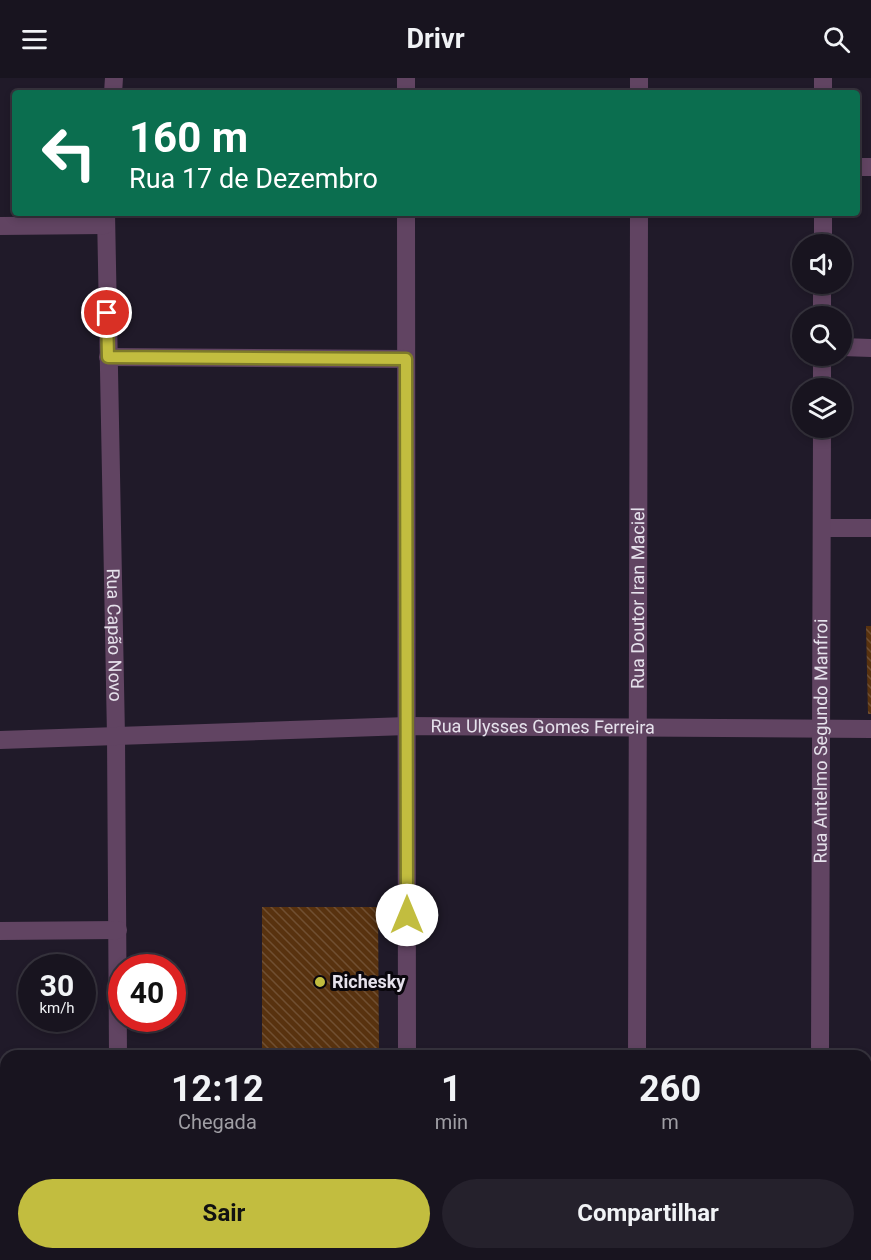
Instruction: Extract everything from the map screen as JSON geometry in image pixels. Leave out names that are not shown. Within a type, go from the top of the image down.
[{"type":"street","points":[[406,216],[407,1050]]},
{"type":"street","name":"Rua Doutor Iran Maciel","points":[[637,1050],[639,216]]},
{"type":"street","points":[[823,216],[823,234]]},
{"type":"street","points":[[0,226],[105,219]]},
{"type":"street","name":"Rua Capão Novo","points":[[105,219],[116,736],[118,1050]]},
{"type":"street","points":[[852,348],[871,348]]},
{"type":"street","points":[[108,357],[406,359]]},
{"type":"street","name":"Rua Antelmo Segundo Manfroi","points":[[820,1050],[822,438]]},
{"type":"street","points":[[822,528],[871,528]]},
{"type":"street","name":"Rua Ulysses Gomes Ferreira","points":[[0,740],[407,726],[871,729]]},
{"type":"street","points":[[0,931],[118,930]]},
{"type":"building","points":[[866,626],[871,626],[871,714],[868,714]]},
{"type":"building","name":"Richesky","points":[[262,907],[378,907],[379,1050],[262,1050]]},
{"type":"place","name":"Richesky","points":[[320,982]]},
{"type":"route","points":[[107,313],[108,357],[406,359],[407,915]]}]
